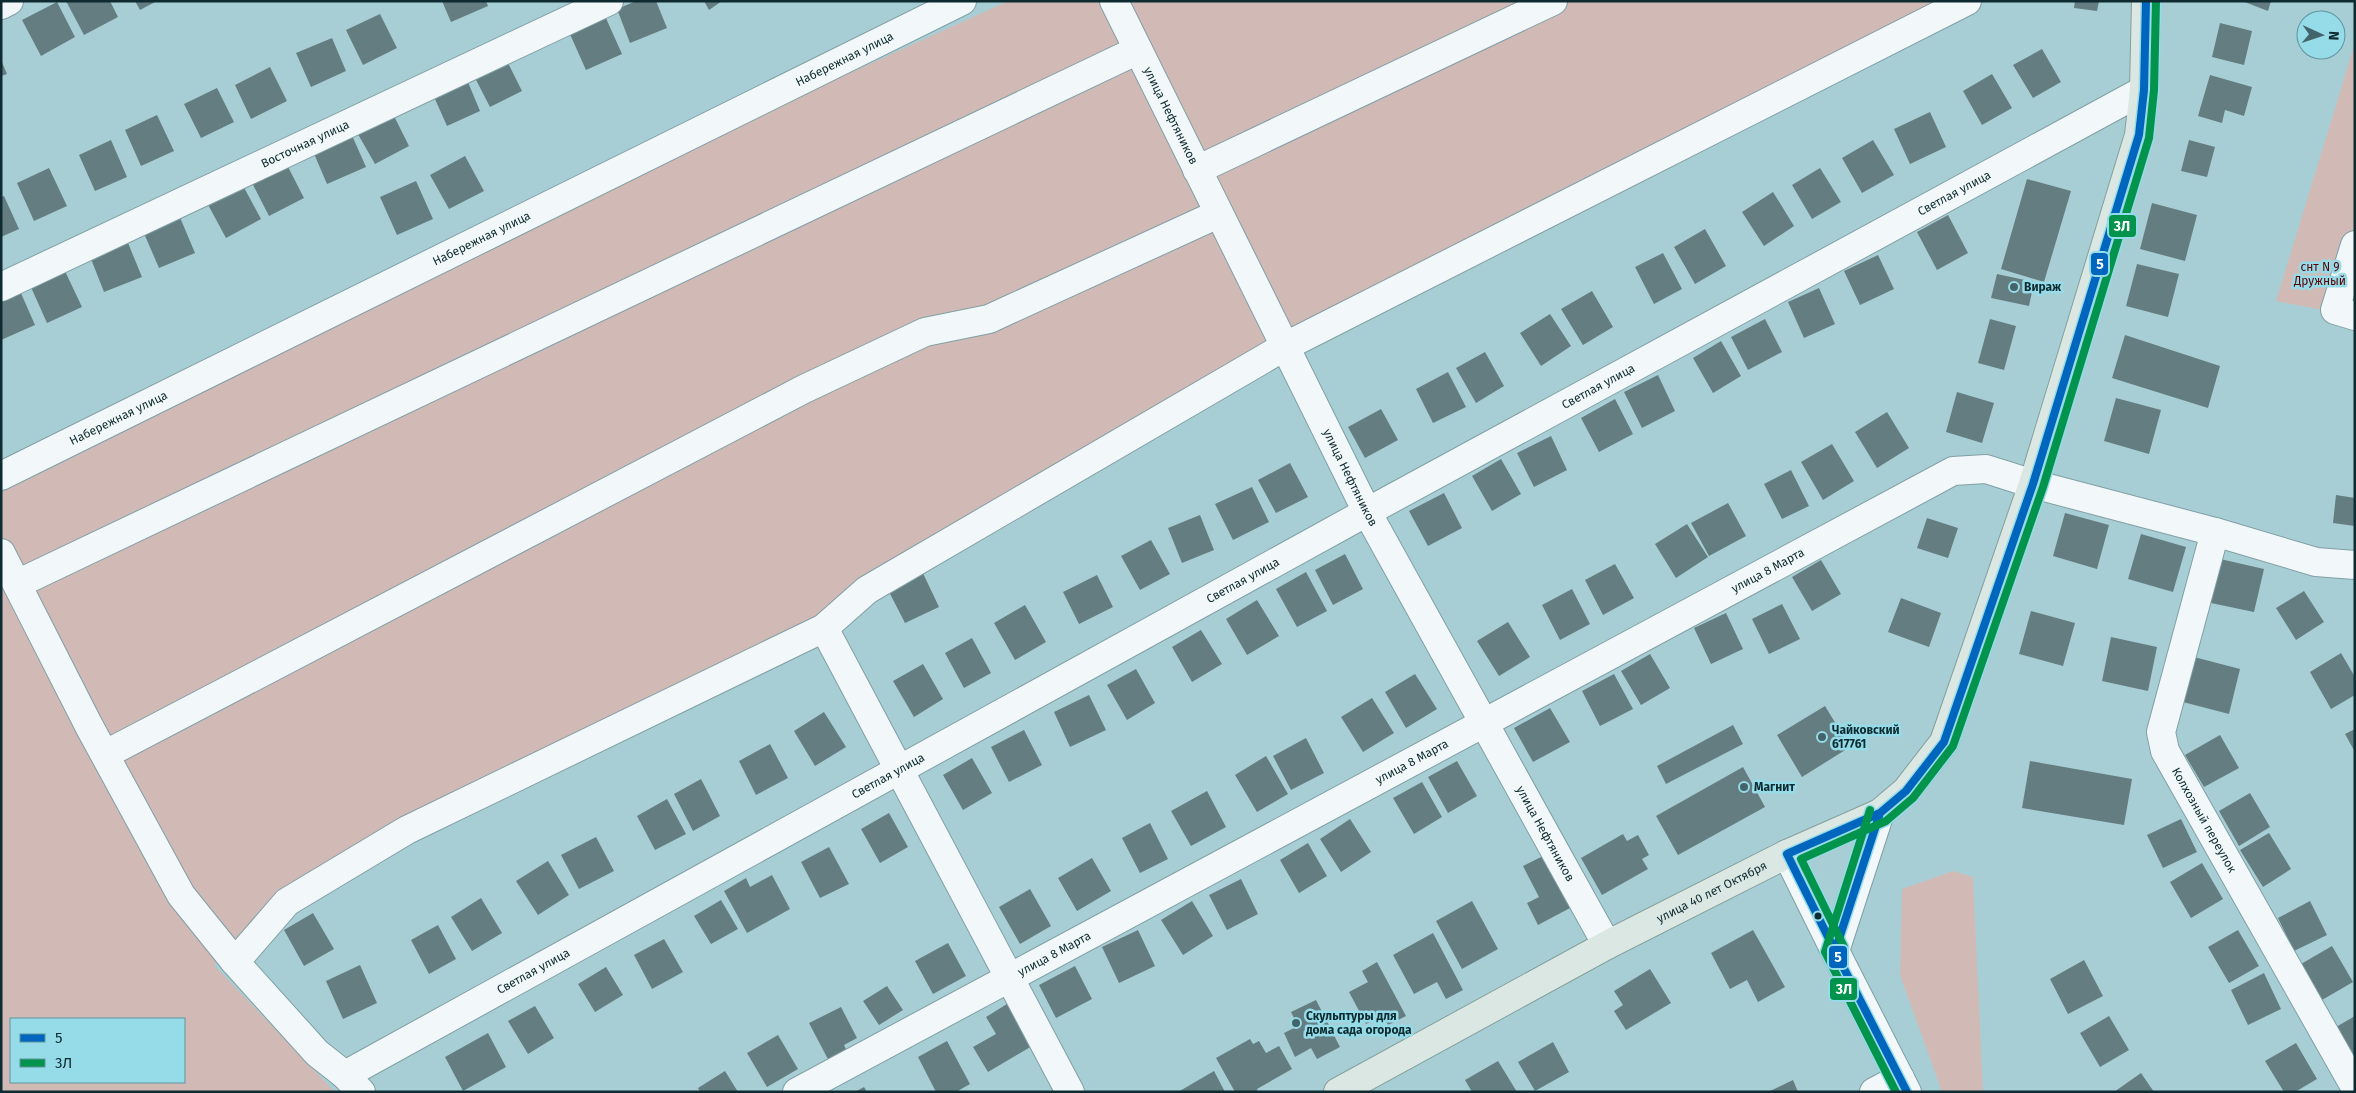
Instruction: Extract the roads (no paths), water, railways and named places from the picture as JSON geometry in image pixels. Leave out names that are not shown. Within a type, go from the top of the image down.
[{"type":"main road","name":"улица 40 лет Октября","points":[[1338,1092],[1607,945],[1787,854],[1880,812],[1906,791],[1944,742],[2032,484],[2139,136],[2144,90],[2146,1]]},
{"type":"street","points":[[1,5],[9,1]]},
{"type":"street","name":"Восточная улица","points":[[1,287],[610,1]]},
{"type":"street","name":"Набережная улица","points":[[1,476],[962,1]]},
{"type":"street","points":[[1197,170],[1553,1]]},
{"type":"street","points":[[235,962],[287,902],[407,830],[824,628],[866,590],[1284,347],[1967,1]]},
{"type":"street","name":"улица Нефтяников","points":[[1120,3],[1138,50],[1367,512],[1607,945]]},
{"type":"street","points":[[17,584],[1138,50]]},
{"type":"street","name":"Светлая улица","points":[[353,1083],[899,770],[1367,512],[2144,90]]},
{"type":"street","points":[[106,754],[804,389],[924,332],[989,318],[1218,214]]},
{"type":"street","points":[[2355,245],[2335,310],[2355,316]]},
{"type":"street","name":"улица 8 Марта","points":[[797,1092],[1953,471],[1986,469],[2032,484],[2215,532],[2316,562],[2355,565]]},
{"type":"street","name":"Колхозный переулок","points":[[2215,532],[2161,732],[2165,750],[2355,1087]]},
{"type":"street","points":[[1,553],[89,726],[106,754],[181,895],[235,962],[317,1053],[353,1083]]},
{"type":"street","points":[[824,628],[1070,1092]]},
{"type":"street","points":[[1835,951],[1880,812]]},
{"type":"street","points":[[1787,854],[1903,1085],[1874,1092]]},
{"type":"place","name":"Вираж","points":[[2014,287]]},
{"type":"place","name":"Чайковский 617761","points":[[1822,737]]},
{"type":"place","name":"Магнит","points":[[1744,787]]},
{"type":"place","name":"Скульптуры для дома сада огорода","points":[[1296,1023]]},
{"type":"park label","name":"снт N 9 Дружный","points":[[2320,274]]}]
